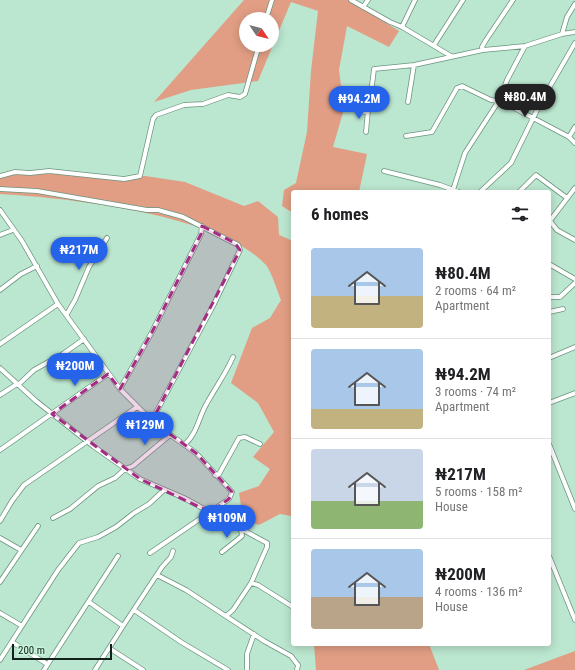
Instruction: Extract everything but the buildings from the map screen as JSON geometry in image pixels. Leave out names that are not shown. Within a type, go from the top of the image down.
[{"type":"street","points":[[268,12],[272,0]]},
{"type":"street","points":[[351,0],[402,27],[451,56]]},
{"type":"street","points":[[363,7],[368,0]]},
{"type":"street","points":[[402,27],[415,0]]},
{"type":"street","points":[[434,45],[463,0]]},
{"type":"street","points":[[483,50],[482,47],[486,40],[513,0]]},
{"type":"street","points":[[562,34],[567,17],[575,4],[570,0]]},
{"type":"street","points":[[366,132],[373,69],[414,65],[483,50],[525,46],[562,34],[574,34]]},
{"type":"street","points":[[482,190],[511,163],[533,119],[575,43]]},
{"type":"street","points":[[384,171],[440,185],[453,190],[467,150],[499,101],[525,46]]},
{"type":"street","points":[[0,176],[15,172],[30,173],[50,171],[124,179],[140,176],[153,119],[156,115],[184,105],[193,103],[203,104],[228,95],[240,96],[245,94],[258,52]]},
{"type":"street","points":[[408,102],[414,65]]},
{"type":"street","points":[[406,136],[432,132],[460,86],[491,100],[499,101],[569,138],[575,143]]},
{"type":"street","points":[[359,110],[365,112],[368,110]]},
{"type":"street","points":[[569,138],[575,128]]},
{"type":"street","points":[[521,190],[536,175],[567,198]]},
{"type":"street","points":[[0,189],[37,191],[146,210],[158,210],[183,217],[202,226],[235,243],[240,250],[214,304],[152,420]]},
{"type":"street","points":[[551,221],[575,189]]},
{"type":"street","points":[[0,210],[22,241],[58,304],[120,389],[152,420],[170,435],[185,444],[232,494],[230,499],[150,553]]},
{"type":"street","points":[[551,223],[557,230],[575,240]]},
{"type":"street","points":[[120,389],[152,332],[201,234],[202,226]]},
{"type":"street","points":[[0,235],[13,230]]},
{"type":"street","points":[[66,314],[78,295],[89,267],[107,238]]},
{"type":"street","points":[[551,265],[575,279]]},
{"type":"street","points":[[0,290],[21,274],[37,266]]},
{"type":"street","points":[[551,297],[560,297],[573,289],[575,283]]},
{"type":"street","points":[[0,344],[58,304]]},
{"type":"street","points":[[551,312],[563,309]]},
{"type":"street","points":[[0,395],[9,388],[17,385],[34,370],[63,354],[84,340]]},
{"type":"street","points":[[551,357],[575,347]]},
{"type":"street","points":[[185,444],[191,436],[207,403],[225,375],[233,357]]},
{"type":"street","points":[[0,368],[17,385],[52,414],[140,479],[210,512],[268,544],[251,583],[233,610],[226,616]]},
{"type":"street","points":[[0,450],[108,374]]},
{"type":"street","points":[[551,402],[575,394]]},
{"type":"street","points":[[0,521],[24,485],[87,441],[93,439],[137,407]]},
{"type":"street","points":[[53,518],[70,509],[98,486],[115,478],[125,468],[133,466],[148,455],[170,435]]},
{"type":"street","points":[[215,475],[217,476],[219,474],[239,438],[245,437],[260,444]]},
{"type":"street","points":[[551,449],[575,509]]},
{"type":"street","points":[[0,660],[58,570],[79,543],[98,537],[116,527],[149,504],[164,490]]},
{"type":"street","points":[[0,582],[38,526]]},
{"type":"street","points":[[222,552],[240,540],[242,530]]},
{"type":"street","points":[[0,538],[21,550]]},
{"type":"street","points":[[95,670],[173,551]]},
{"type":"street","points":[[44,670],[118,556]]},
{"type":"street","points":[[551,561],[575,620]]},
{"type":"street","points":[[157,574],[291,656],[298,665],[298,670]]},
{"type":"street","points":[[251,583],[258,585],[291,606]]},
{"type":"street","points":[[89,602],[123,626]]},
{"type":"street","points":[[134,610],[186,645],[228,670]]},
{"type":"street","points":[[0,613],[22,626]]},
{"type":"street","points":[[247,670],[247,654],[254,634]]},
{"type":"street","points":[[12,642],[47,664]]},
{"type":"street","points":[[109,648],[143,670]]},
{"type":"highlighted area","points":[[202,226],[235,243],[240,250],[152,421],[196,453],[232,492],[229,499],[210,512],[140,479],[52,414],[108,374],[120,389],[152,332],[201,234]]},
{"type":"shaded area","points":[[244,0],[353,0],[367,11],[399,31],[389,47],[347,26],[339,70],[344,109],[333,147],[367,154],[359,190],[291,190],[291,212],[282,206],[284,190],[296,183],[307,132],[311,71],[318,11],[291,2],[279,31],[279,12],[239,12],[239,52],[270,52],[258,81],[191,90],[154,102]]},
{"type":"shaded area","points":[[26,170],[92,176],[145,176],[185,182],[244,206],[258,201],[278,217],[279,235],[291,240],[291,516],[280,514],[259,525],[243,519],[239,493],[259,486],[270,469],[253,457],[274,432],[258,403],[231,383],[252,328],[270,318],[281,300],[272,275],[265,264],[243,247],[213,233],[178,221],[101,205],[0,194],[0,173]]},
{"type":"shaded area","points":[[314,646],[430,646],[439,670],[316,670]]},
{"type":"shaded area","points":[[575,651],[575,670],[524,670]]}]
